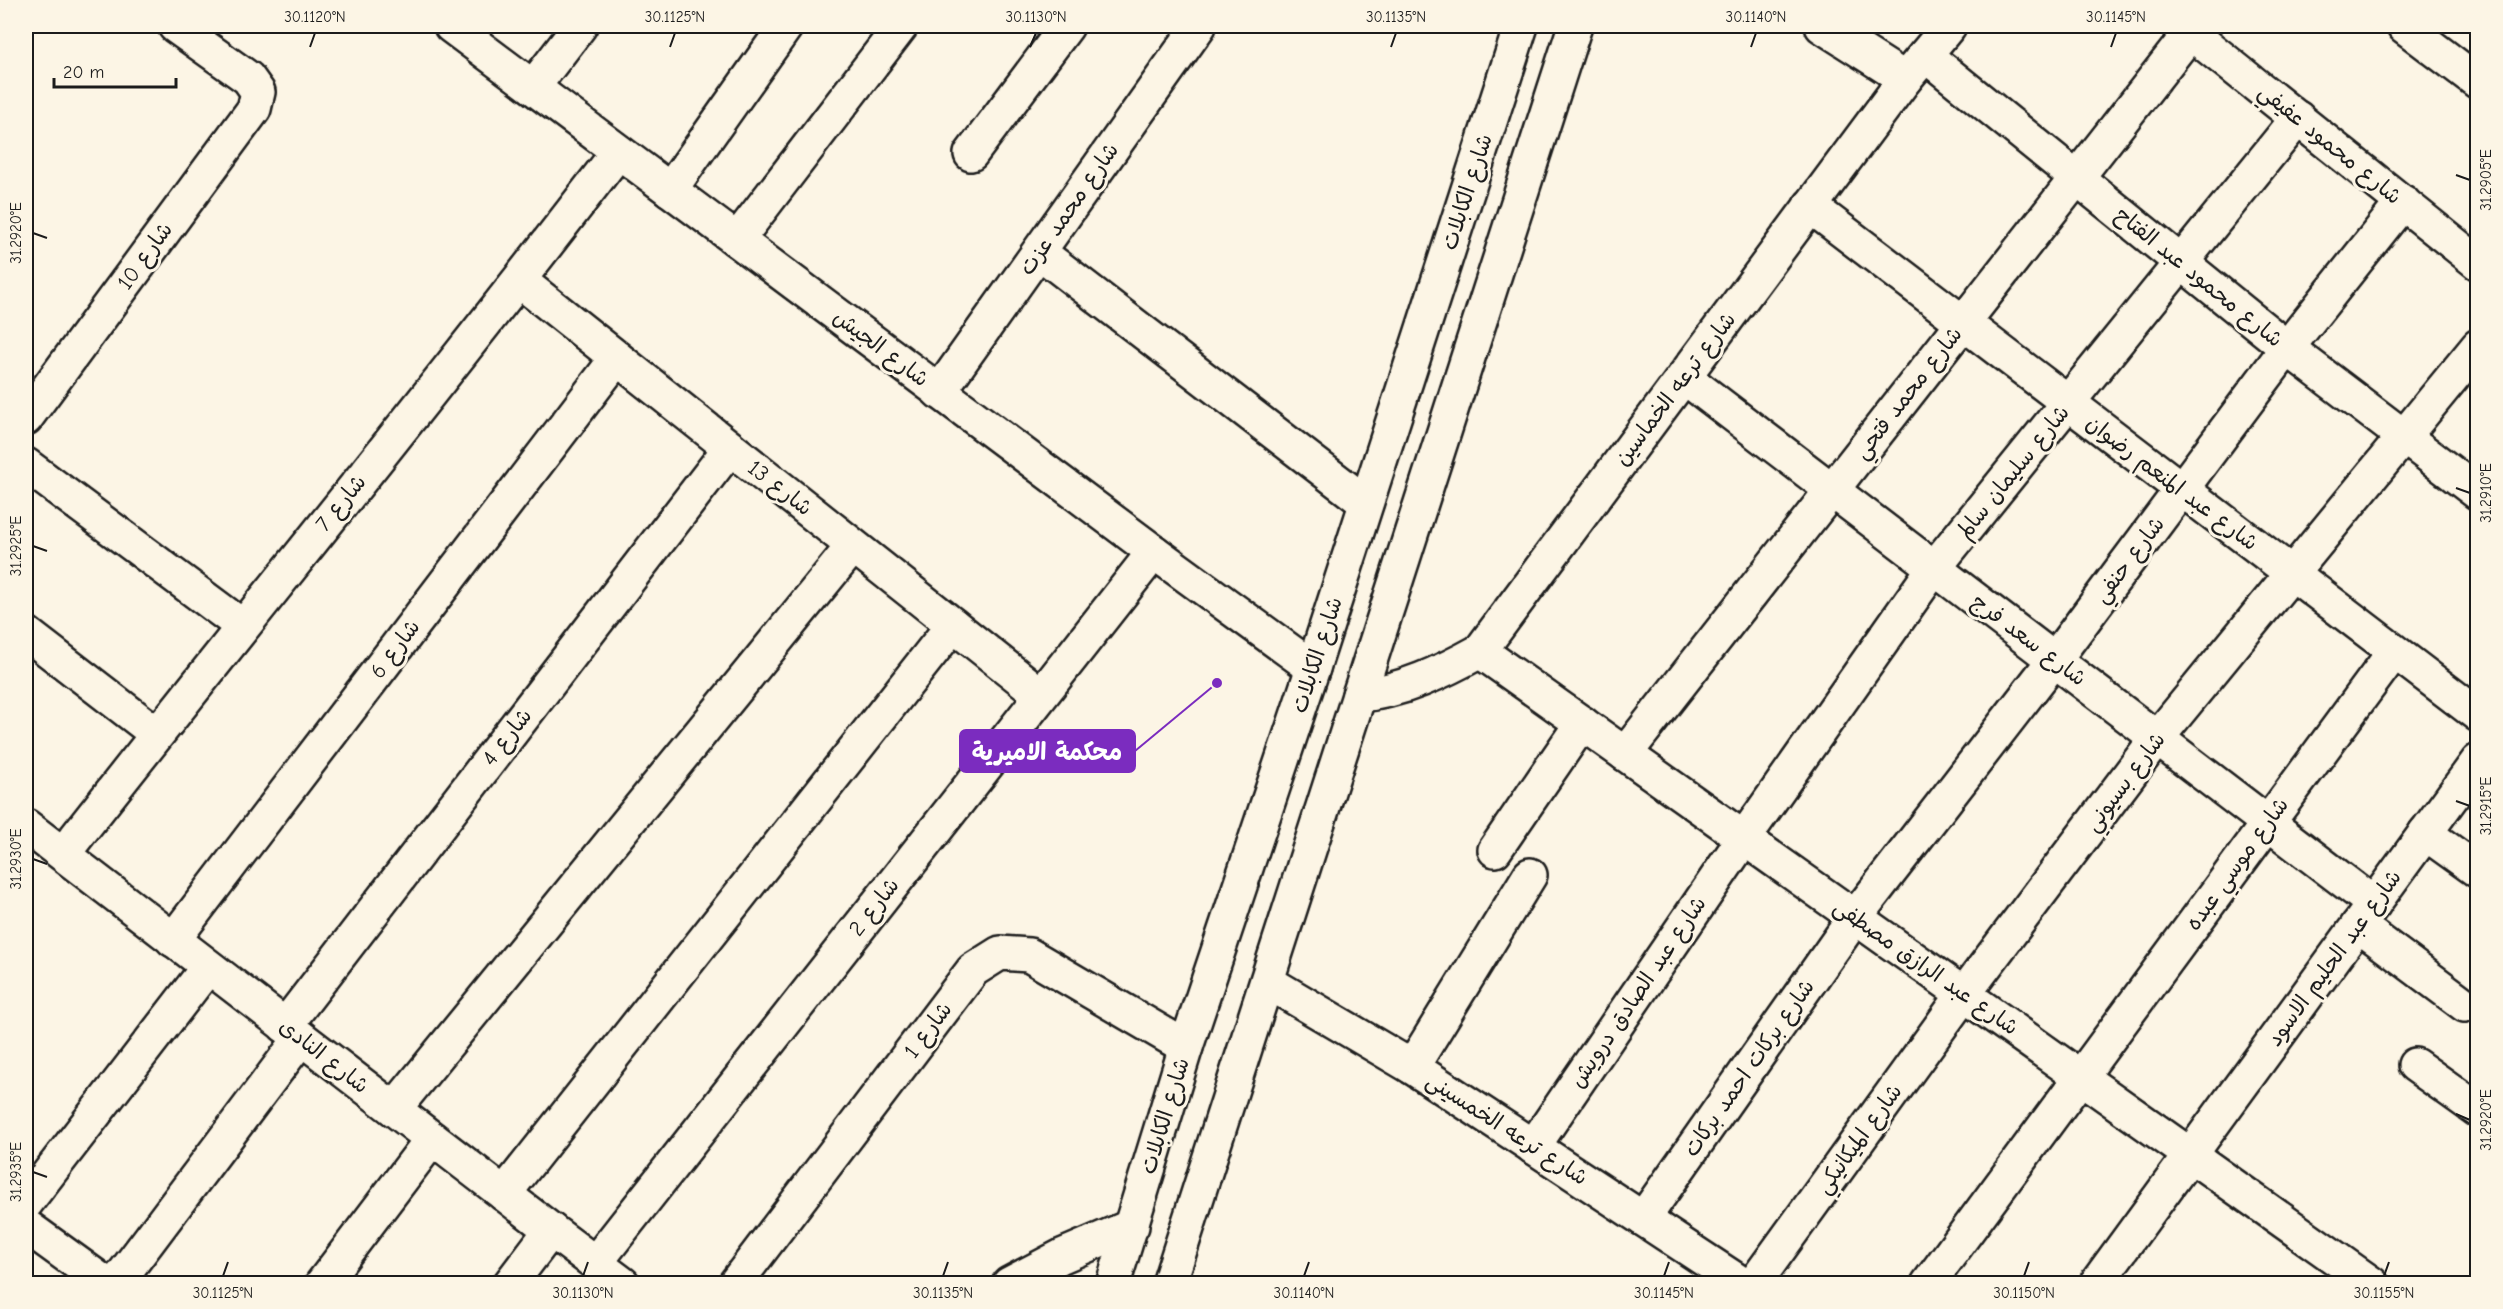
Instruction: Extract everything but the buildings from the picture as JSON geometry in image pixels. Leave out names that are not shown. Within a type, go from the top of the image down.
[{"type":"street","name":"شارع الجيش","points":[[451,26],[939,392],[1313,668]]},
{"type":"street","points":[[533,87],[580,26]]},
{"type":"street","points":[[670,190],[786,26]]},
{"type":"street","points":[[737,240],[901,26]]},
{"type":"street","points":[[971,154],[1067,26]]},
{"type":"street","name":"شارع محمد عزت","points":[[939,392],[1199,26]]},
{"type":"street","name":"شارع الكابلات","points":[[1113,1284],[1186,1047],[1313,668],[1521,26]]},
{"type":"street","points":[[1169,1284],[1575,26]]},
{"type":"street","name":"شارع محمود عبد الفتاح","points":[[1822,26],[1915,67],[2076,178],[2287,348],[2478,493]]},
{"type":"street","name":"شارع ترعه الخماسين","points":[[1359,695],[1388,691],[1448,669],[1480,651],[1810,206],[1915,67],[1949,26]]},
{"type":"street","points":[[2404,26],[2478,82]]},
{"type":"street","name":"شارع محمود عفيفي","points":[[2186,29],[2478,262]]},
{"type":"street","name":"شارع محمد فتحي","points":[[1625,754],[2076,178],[2186,29]]},
{"type":"street","name":"شارع 10","points":[[26,418],[254,109],[258,92],[248,78],[192,30]]},
{"type":"street","name":"شارع سليمان سالم","points":[[1744,838],[1934,568],[2298,118]]},
{"type":"street","name":"شارع 7","points":[[63,854],[242,626],[520,281],[618,152]]},
{"type":"street","name":"شارع حنفي","points":[[1856,917],[2054,660],[2287,348],[2403,202]]},
{"type":"street","name":"شارع عبد المنعم رضوان","points":[[1810,206],[2478,715]]},
{"type":"street","points":[[1039,252],[1366,503]]},
{"type":"street","name":"شارع 13","points":[[520,281],[1040,694]]},
{"type":"street","name":"شارع بسيوني","points":[[1964,994],[2157,738],[2478,346]]},
{"type":"street","name":"شارع 6","points":[[173,940],[617,358]]},
{"type":"street","name":"شارع سعد فرج","points":[[1684,377],[2268,822],[2465,1005]]},
{"type":"street","name":"شارع 4","points":[[116,1284],[293,1032],[730,448]]},
{"type":"street","points":[[26,465],[242,626]]},
{"type":"street","points":[[394,1109],[853,546]]},
{"type":"street","name":"شارع 2","points":[[596,1262],[1040,694],[1154,552]]},
{"type":"street","points":[[504,1194],[953,625]]},
{"type":"street","points":[[26,633],[157,734]]},
{"type":"street","name":"شارع عبد الرازق مصطفى","points":[[1480,651],[2372,1284]]},
{"type":"street","name":"شارع موسي عبده","points":[[1928,1284],[2394,652]]},
{"type":"street","points":[[1495,850],[1582,723]]},
{"type":"street","name":"شارع عبد الحليم الاسود","points":[[2096,1284],[2478,762]]},
{"type":"street","name":"شارع النادى","points":[[26,826],[624,1284]]},
{"type":"street","points":[[2425,833],[2478,871]]},
{"type":"street","name":"شارع عبد الصادق درويش","points":[[1533,1147],[1744,838]]},
{"type":"street","points":[[1412,1067],[1530,875]]},
{"type":"street","name":"شارع بركات احمد بركات","points":[[1643,1219],[1856,917]]},
{"type":"street","name":"شارع 1","points":[[735,1284],[973,970],[1000,953],[1029,955],[1186,1047]]},
{"type":"street","points":[[26,1203],[208,967]]},
{"type":"street","name":"شارع ترعه الخمسينى","points":[[1268,982],[1412,1067],[1742,1284]]},
{"type":"street","name":"شارع الميكانيكي","points":[[1754,1284],[1964,994]]},
{"type":"street","points":[[2415,1065],[2478,1110]]},
{"type":"street","points":[[322,1284],[432,1138]]},
{"type":"street","points":[[26,1226],[105,1284]]},
{"type":"street","points":[[1009,1284],[1062,1256],[1132,1226]]},
{"type":"street","points":[[510,1284],[551,1230]]},
{"type":"place","name":"محكمة الاميرية","points":[[1217,683]]}]
